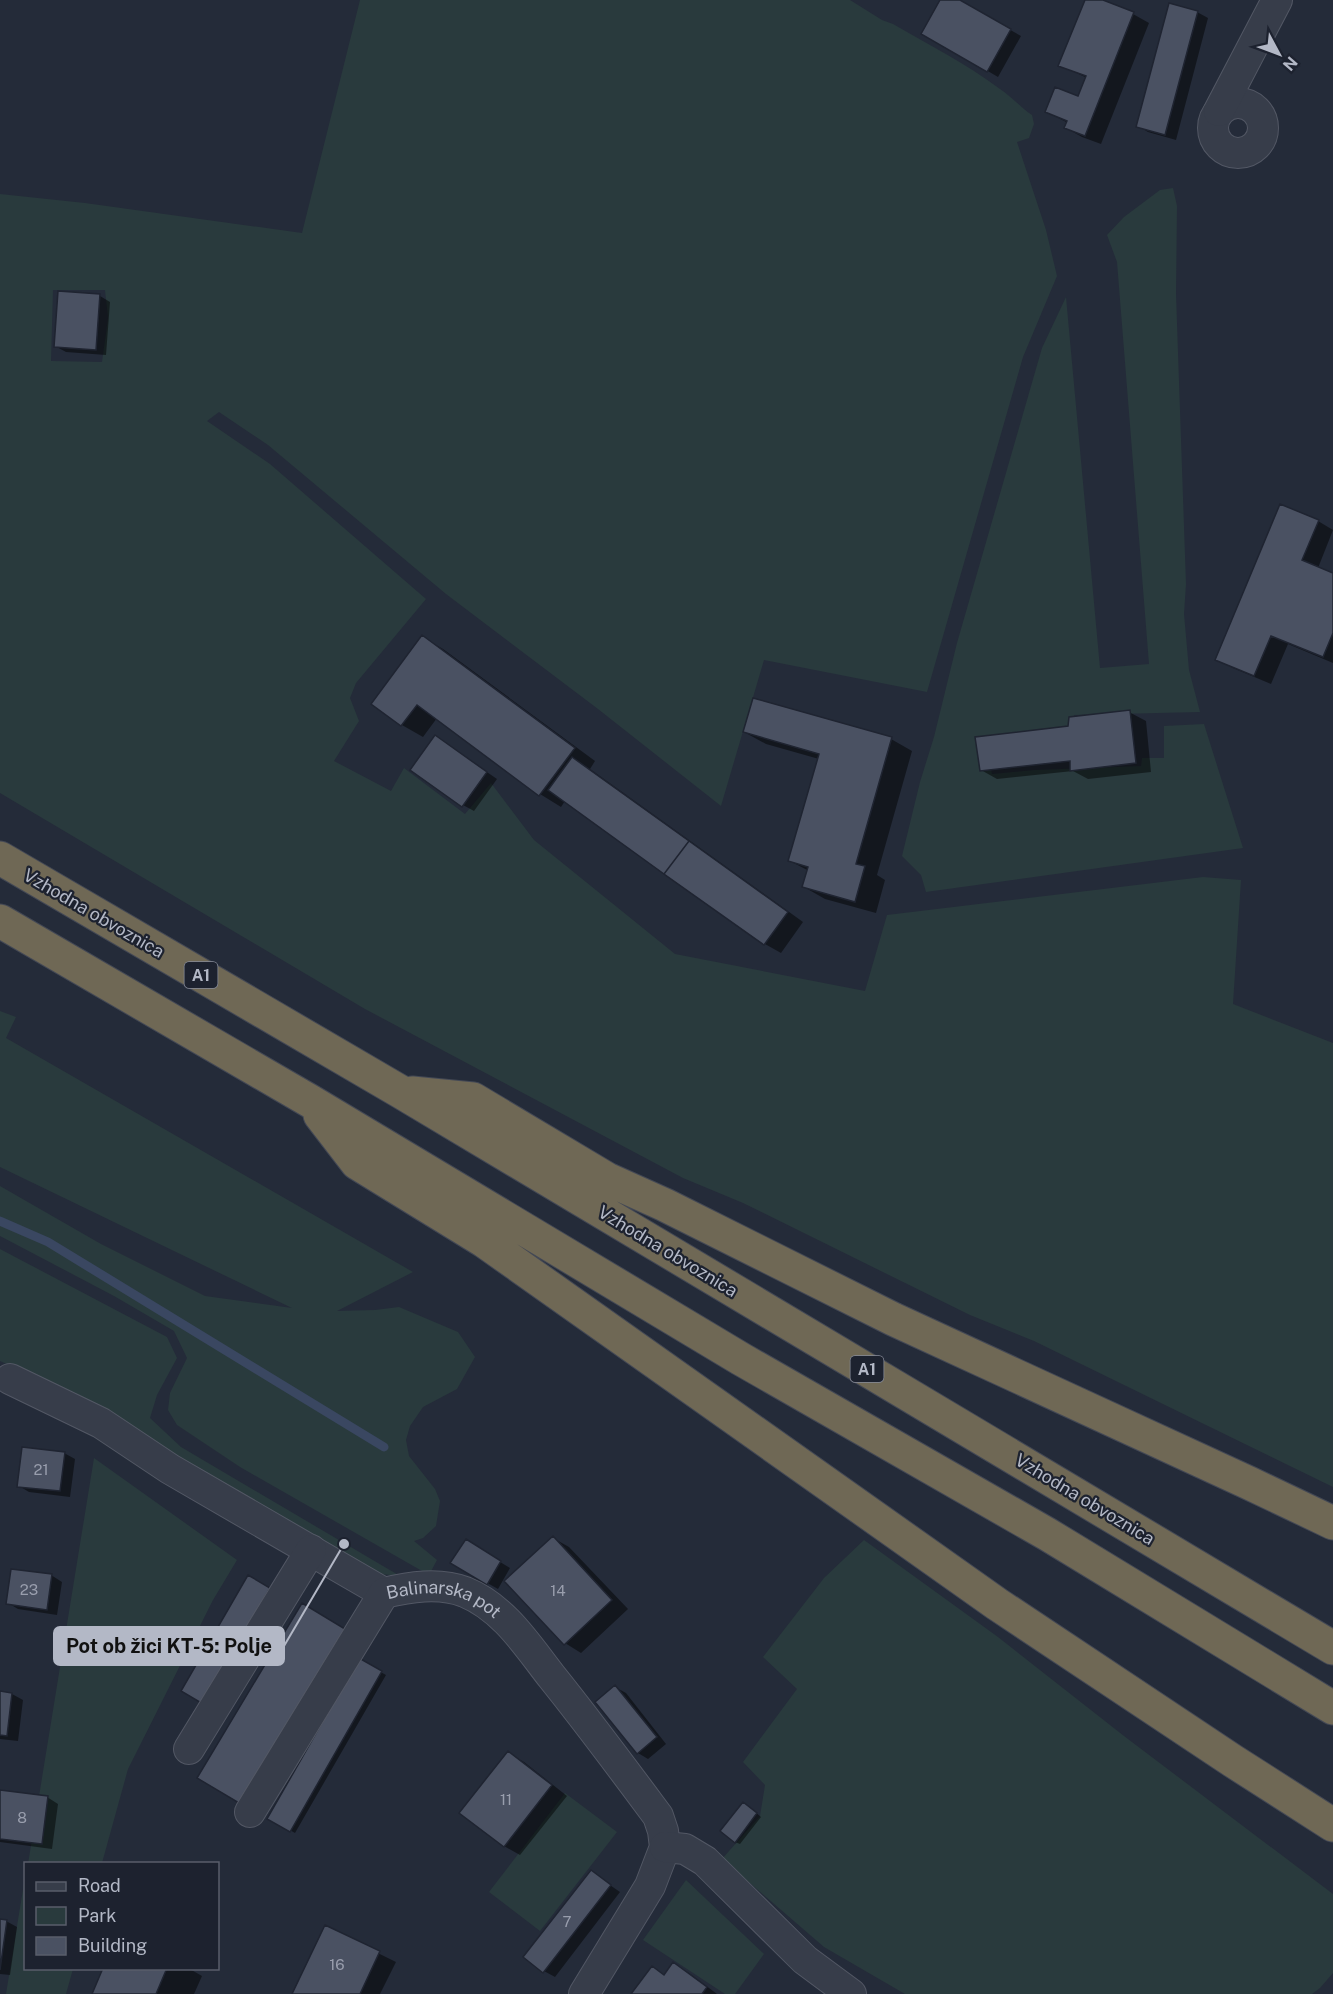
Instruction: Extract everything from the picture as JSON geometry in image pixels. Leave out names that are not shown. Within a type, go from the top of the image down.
[{"type":"highway","name":"Vzhodna obvoznica","points":[[0,858],[401,1092],[1333,1648]]},
{"type":"highway","points":[[0,921],[310,1101],[741,1359],[1047,1534],[1333,1708]]},
{"type":"highway","points":[[401,1092],[473,1099],[607,1179],[665,1205],[893,1319],[1249,1482],[1333,1523]]},
{"type":"highway","points":[[310,1101],[357,1163],[484,1241],[998,1604],[1333,1825]]},
{"type":"street","points":[[1219,111],[1233,104],[1249,105],[1259,114],[1264,126],[1261,139],[1246,152],[1232,153],[1217,142],[1213,130],[1215,117],[1277,0]]},
{"type":"street","points":[[1249,105],[1259,79],[1299,0]]},
{"type":"street","name":"Balinarska pot","points":[[10,1379],[101,1424],[170,1469],[384,1593],[405,1588],[449,1588],[477,1597],[506,1619],[588,1722],[658,1816],[665,1847]]},
{"type":"street","points":[[189,1749],[311,1550]]},
{"type":"street","points":[[250,1812],[384,1593]]},
{"type":"street","points":[[584,1994],[650,1887],[665,1847],[685,1849],[705,1861],[805,1960],[851,1994]]},
{"type":"green space","points":[[360,0],[850,0],[974,71],[1032,115],[1034,124],[1029,138],[1017,142],[1046,230],[1057,276],[1023,357],[927,692],[764,660],[721,806],[446,594],[268,445],[219,412],[207,421],[270,464],[426,599],[356,683],[350,698],[359,721],[334,761],[391,791],[404,768],[465,814],[491,783],[534,840],[675,954],[865,991],[887,915],[1203,877],[1241,880],[1233,1004],[1333,1043],[1333,1487],[1034,1341],[970,1315],[743,1203],[683,1178],[365,1009],[0,793],[0,194],[85,203],[302,233]],"holes":[[[53,290],[105,290],[108,318],[102,362],[51,361]]]},
{"type":"green space","points":[[1173,188],[1177,206],[1176,294],[1186,584],[1184,614],[1189,670],[1200,712],[1074,715],[1074,732],[986,740],[992,774],[1141,766],[1142,758],[1164,758],[1164,726],[1204,724],[1243,848],[926,892],[921,875],[902,856],[957,643],[1042,348],[1066,297],[1100,668],[1149,664],[1117,262],[1107,235],[1124,217],[1160,190]]},
{"type":"green space","points":[[0,1011],[16,1017],[6,1038],[413,1272],[337,1311],[399,1307],[458,1332],[475,1357],[457,1389],[423,1407],[410,1426],[406,1440],[409,1456],[435,1489],[440,1501],[436,1526],[423,1538],[414,1541],[437,1560],[429,1575],[240,1467],[177,1425],[168,1410],[170,1393],[187,1358],[174,1331],[114,1296],[0,1236],[0,1186],[101,1244],[205,1296],[292,1308],[0,1167]]},
{"type":"green space","points":[[0,1249],[167,1337],[177,1358],[157,1395],[150,1418],[181,1447],[400,1576],[370,1573],[60,1388],[0,1361]]},
{"type":"green space","points":[[94,1458],[237,1560],[213,1600],[128,1769],[102,1862],[28,1862]]},
{"type":"green space","points":[[864,1540],[998,1637],[1124,1736],[1333,1894],[1333,1973],[1320,1988],[1312,1994],[905,1994],[824,1947],[722,1859],[760,1816],[765,1785],[743,1762],[797,1689],[763,1657],[824,1578]]},
{"type":"green space","points":[[565,1793],[617,1832],[540,1931],[489,1892]]},
{"type":"green space","points":[[686,1880],[764,1954],[735,1994],[725,1994],[643,1940]]},
{"type":"green space","points":[[24,1883],[24,1970],[73,1970],[66,1994],[6,1994]]},
{"type":"building","points":[[940,0],[960,0],[1011,29],[987,72],[921,34]]},
{"type":"building","points":[[1085,0],[1103,0],[1134,12],[1085,136],[1064,128],[1067,121],[1045,112],[1055,87],[1078,96],[1086,76],[1058,66]]},
{"type":"building","points":[[1169,3],[1198,11],[1165,135],[1136,127]]},
{"type":"building","points":[[58,291],[100,294],[96,350],[54,347]]},
{"type":"building","points":[[1280,504],[1319,520],[1302,560],[1333,573],[1333,633],[1323,657],[1271,636],[1254,676],[1215,660]]},
{"type":"building","points":[[422,635],[575,748],[539,796],[417,705],[401,726],[371,704]]},
{"type":"building","points":[[753,698],[892,737],[856,864],[865,866],[855,902],[802,887],[808,867],[788,861],[819,754],[743,732]]},
{"type":"building","points":[[1130,710],[1136,763],[1070,771],[1070,761],[980,771],[975,737],[1068,726],[1069,717]]},
{"type":"building","points":[[435,735],[487,772],[462,807],[410,770]]},
{"type":"building","points":[[572,757],[689,841],[664,874],[548,790]]},
{"type":"building","points":[[689,841],[788,912],[764,945],[664,874]]},
{"type":"building","points":[[22,1447],[65,1452],[60,1491],[17,1487]]},
{"type":"building","points":[[553,1536],[612,1600],[564,1645],[504,1581]]},
{"type":"building","points":[[466,1539],[501,1561],[487,1585],[450,1563]]},
{"type":"building","points":[[11,1569],[52,1574],[47,1610],[6,1604]]},
{"type":"building","points":[[248,1575],[270,1588],[203,1704],[181,1691]]},
{"type":"building","points":[[302,1603],[345,1629],[239,1803],[197,1778]]},
{"type":"building","points":[[359,1658],[382,1671],[290,1832],[267,1819]]},
{"type":"building","points":[[615,1685],[657,1737],[637,1754],[595,1702]]},
{"type":"building","points":[[0,1691],[12,1693],[7,1736],[0,1735]]},
{"type":"building","points":[[508,1751],[552,1785],[504,1847],[459,1813]]},
{"type":"building","points":[[0,1790],[48,1796],[42,1844],[0,1839]]},
{"type":"building","points":[[743,1802],[757,1813],[735,1843],[720,1831]]},
{"type":"building","points":[[591,1870],[611,1885],[543,1973],[523,1957]]},
{"type":"building","points":[[0,1919],[7,1920],[0,1970]]},
{"type":"building","points":[[325,1925],[380,1951],[360,1994],[292,1994]]},
{"type":"building","points":[[673,1962],[707,1987],[702,1994],[631,1994],[652,1966],[664,1975]]},
{"type":"building","points":[[102,1970],[166,1970],[156,1994],[92,1994]]},
{"type":"waterway","points":[[0,1221],[48,1242],[384,1447]]},
{"type":"place","name":"Pot ob žici KT-5: Polje","points":[[344,1544]]}]
